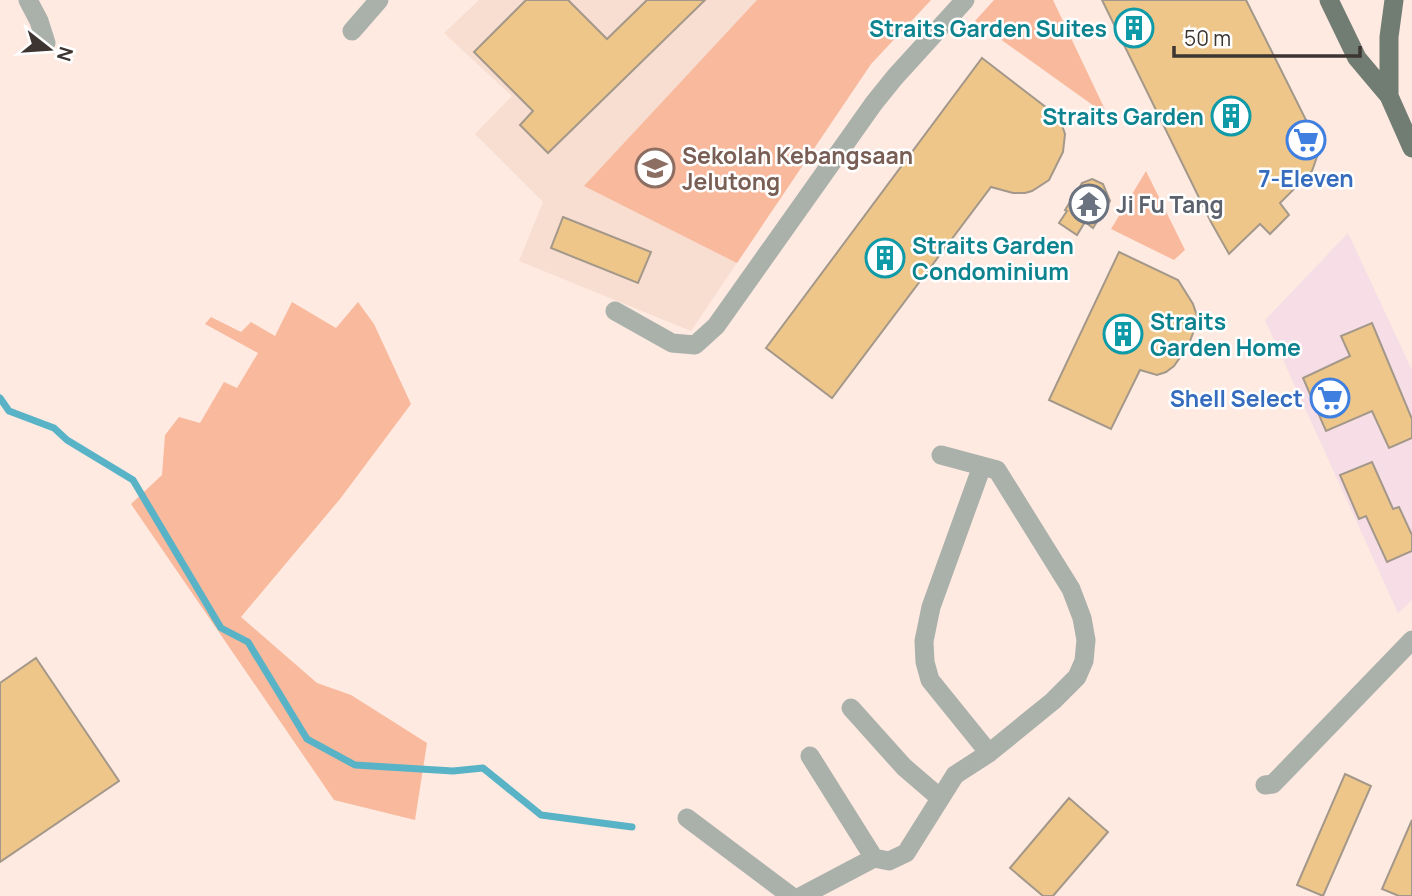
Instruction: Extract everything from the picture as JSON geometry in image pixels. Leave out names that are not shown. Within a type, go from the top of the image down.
[{"type":"main road","points":[[1329,0],[1357,58],[1389,96],[1412,148]]},
{"type":"main road","points":[[1389,96],[1389,37],[1394,0]]},
{"type":"street","points":[[28,0],[46,43]]},
{"type":"street","points":[[352,31],[379,0]]},
{"type":"street","points":[[615,311],[672,344],[695,345],[710,332],[874,103],[965,0]]},
{"type":"street","points":[[802,896],[874,858],[889,861],[906,853],[955,775],[989,754],[1053,701],[1077,677],[1084,661],[1086,640],[1079,608],[1053,559],[997,470],[941,455]]},
{"type":"street","points":[[982,466],[931,607],[924,641],[925,662],[930,680],[989,754]]},
{"type":"street","points":[[1265,785],[1273,784],[1412,640]]},
{"type":"street","points":[[851,708],[904,767],[940,798]]},
{"type":"street","points":[[810,756],[874,858]]},
{"type":"street","points":[[687,818],[791,896]]},
{"type":"shaded area","name":"Sekolah Kebangsaan Jelutong","points":[[479,0],[931,0],[871,64],[691,331],[519,261],[543,202],[475,134],[512,96],[444,33]]},
{"type":"shaded area","points":[[757,0],[931,0],[871,64],[737,263],[584,186]]},
{"type":"shaded area","points":[[994,0],[1053,0],[1108,116],[975,21]]},
{"type":"shaded area","points":[[1146,171],[1185,250],[1174,260],[1111,229]]},
{"type":"shaded area","points":[[1348,233],[1412,370],[1412,600],[1398,613],[1265,320]]},
{"type":"shaded area","points":[[292,302],[336,328],[358,302],[374,324],[411,404],[340,499],[241,617],[317,683],[351,695],[427,743],[415,820],[334,800],[131,504],[162,475],[165,435],[179,417],[200,423],[224,382],[237,388],[258,353],[205,324],[211,317],[241,332],[251,322],[275,336]]},
{"type":"building","points":[[526,0],[568,0],[607,39],[647,0],[705,0],[548,153],[520,125],[533,111],[474,52]]},
{"type":"building","name":"Straits Garden","points":[[1102,0],[1246,0],[1320,148],[1312,171],[1280,203],[1289,215],[1270,234],[1260,224],[1229,254]]},
{"type":"building","points":[[982,58],[1056,115],[1065,134],[1063,152],[1049,180],[1032,191],[1013,193],[991,187],[832,398],[766,348]]},
{"type":"building","name":"Ji Fu Tang","points":[[1092,179],[1103,184],[1110,201],[1093,228],[1085,222],[1077,235],[1059,223],[1082,183]]},
{"type":"building","points":[[563,217],[651,252],[638,283],[551,248]]},
{"type":"building","name":"Straits Garden Home","points":[[1119,252],[1178,280],[1197,316],[1188,346],[1174,366],[1157,375],[1140,370],[1111,429],[1049,400]]},
{"type":"building","points":[[1372,323],[1412,419],[1412,438],[1389,448],[1372,411],[1326,431],[1303,378],[1350,356],[1341,336]]},
{"type":"building","points":[[1372,462],[1393,509],[1399,507],[1412,535],[1412,551],[1387,562],[1366,516],[1359,519],[1340,475]]},
{"type":"building","points":[[36,658],[119,781],[0,862],[0,683]]},
{"type":"building","points":[[1345,774],[1371,786],[1323,896],[1297,885]]},
{"type":"building","points":[[1069,798],[1108,832],[1053,896],[1043,896],[1010,868]]},
{"type":"building","points":[[1412,820],[1412,896],[1399,896],[1382,889]]},
{"type":"waterway","points":[[0,398],[9,411],[54,428],[67,440],[133,480],[221,628],[248,642],[307,739],[355,765],[453,771],[483,768],[541,815],[632,827]]},
{"type":"place","name":"Straits Garden Suites","points":[[1134,28]]},
{"type":"place","name":"Straits Garden","points":[[1231,116]]},
{"type":"place","name":"7-Eleven","points":[[1306,140]]},
{"type":"place","name":"Sekolah Kebangsaan Jelutong","points":[[655,168]]},
{"type":"place","name":"Ji Fu Tang","points":[[1089,204]]},
{"type":"place","name":"Straits Garden Condominium","points":[[885,258]]},
{"type":"place","name":"Straits Garden Home","points":[[1123,334]]},
{"type":"place","name":"Shell Select","points":[[1330,398]]}]
